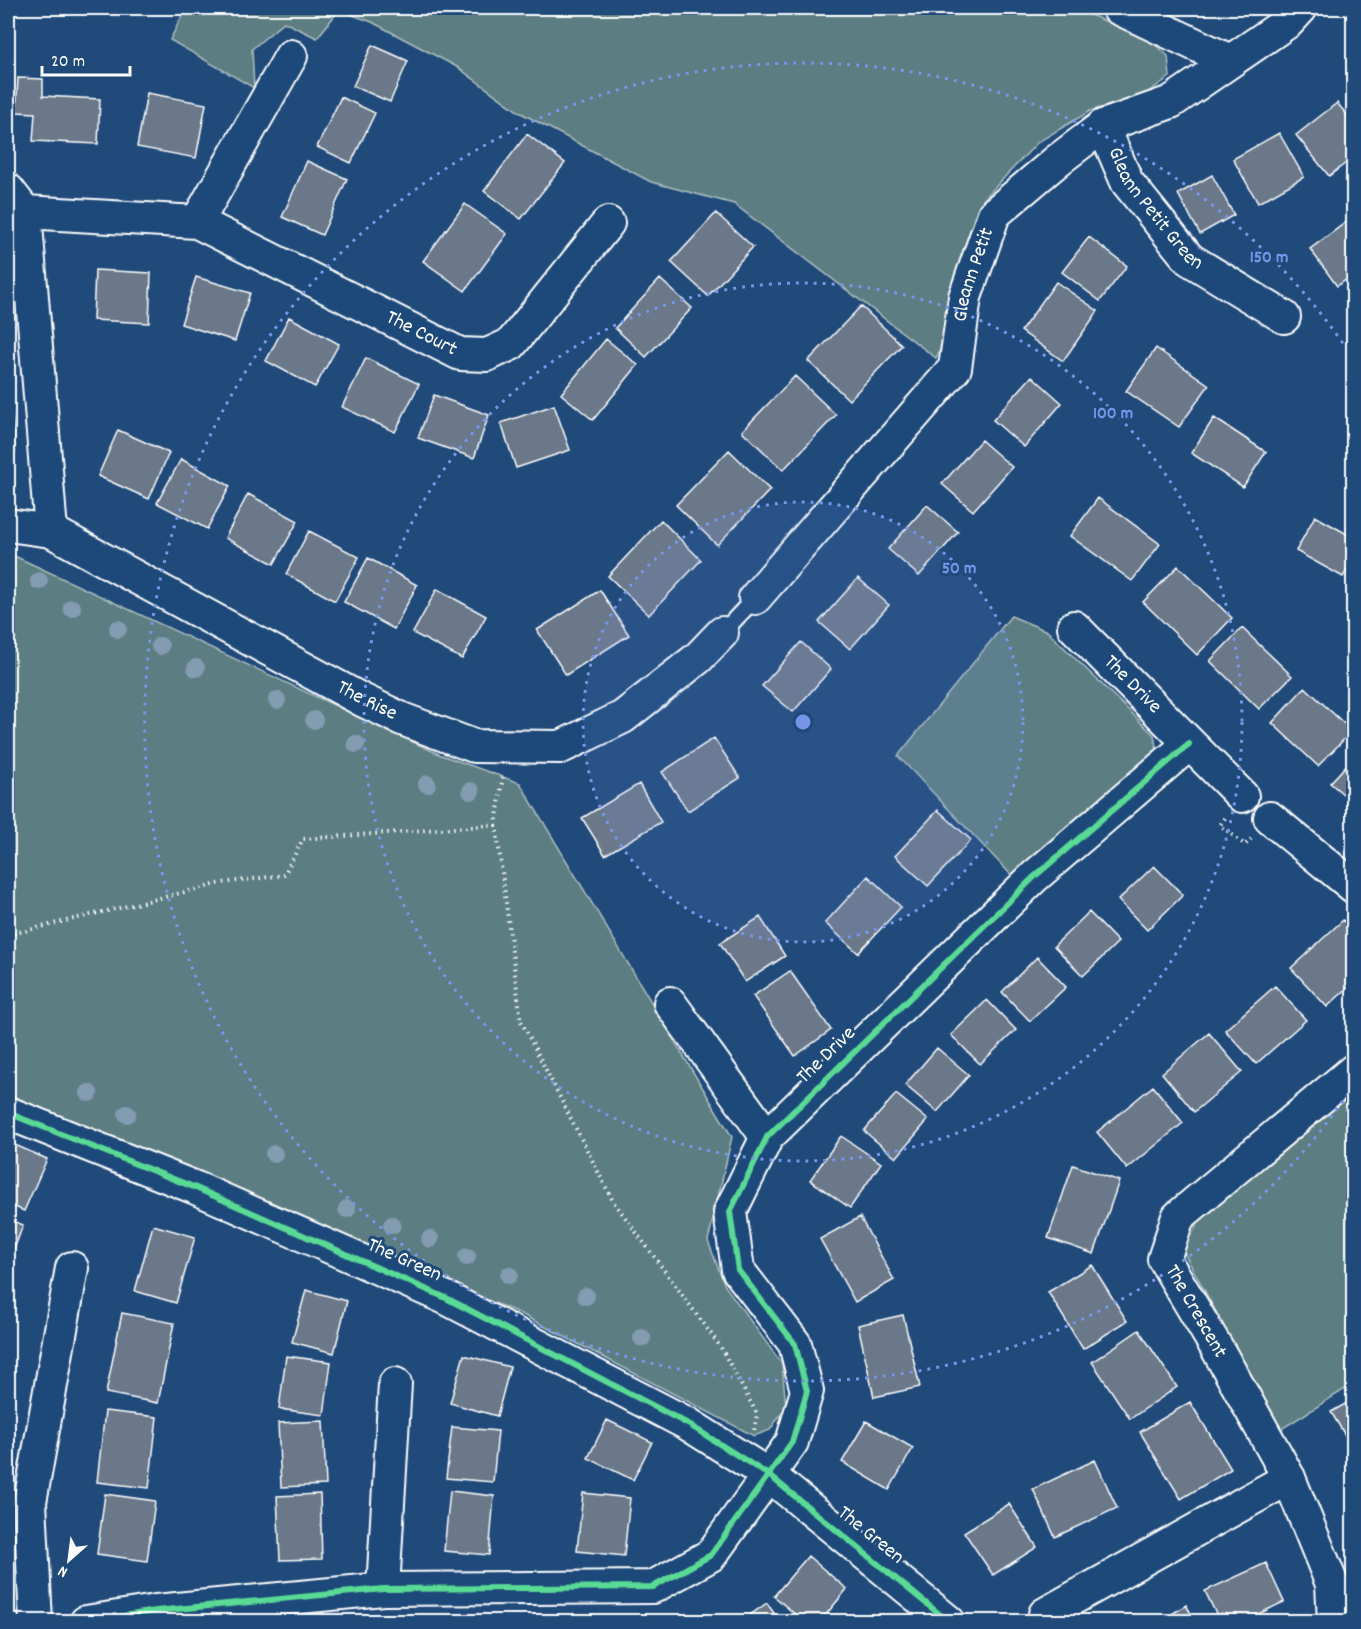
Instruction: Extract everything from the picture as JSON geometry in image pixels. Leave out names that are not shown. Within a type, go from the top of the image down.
[{"type":"street","points":[[1118,8],[1230,61]]},
{"type":"street","name":"Gleann Petit","points":[[755,598],[955,368],[965,297],[994,214],[1102,126],[1172,102],[1289,21],[1301,8]]},
{"type":"street","points":[[197,222],[291,56]]},
{"type":"street","name":"Gleann Petit Green","points":[[1102,126],[1127,182],[1189,259],[1284,317]]},
{"type":"street","name":"The Court","points":[[51,531],[16,201],[197,222],[460,354],[487,355],[510,344],[608,223]]},
{"type":"street","name":"The Rise","points":[[8,525],[51,531],[402,719],[474,746],[561,747],[623,717],[698,658],[722,633]]},
{"type":"street","name":"The Drive","points":[[1074,627],[1242,796]]},
{"type":"street","name":"The Drive","points":[[759,1470],[792,1442],[807,1390],[795,1344],[738,1270],[730,1212],[766,1137],[1034,877],[1189,744]]},
{"type":"street","points":[[1270,818],[1353,887]]},
{"type":"street","points":[[670,1002],[766,1137]]},
{"type":"street","name":"The Crescent","points":[[1334,1622],[1332,1584],[1289,1478],[1164,1259],[1178,1217],[1353,1070]]},
{"type":"street","name":"The Green","points":[[8,1113],[196,1188],[446,1298],[688,1424],[759,1470],[949,1622]]},
{"type":"street","points":[[36,1622],[30,1502],[72,1268]]},
{"type":"street","points":[[382,1589],[395,1384]]},
{"type":"street","points":[[86,1622],[156,1611],[382,1589],[653,1587],[711,1555],[759,1470]]},
{"type":"street","points":[[1045,1614],[1289,1478]]},
{"type":"lane","points":[[722,633],[755,598]]},
{"type":"path","points":[[507,746],[496,825],[521,1021],[613,1201],[720,1346],[757,1414],[759,1470]]},
{"type":"path","points":[[8,935],[222,883],[284,875],[303,839],[496,825]]},
{"type":"green space","points":[[186,8],[1074,8],[1150,40],[1168,56],[1170,77],[1142,96],[1090,111],[1038,142],[983,200],[951,289],[946,337],[936,358],[734,204],[651,182],[519,112],[457,67],[372,22],[339,10],[317,38],[284,22],[252,49],[254,88],[170,40]]},
{"type":"green space","points":[[8,553],[441,755],[520,783],[732,1137],[708,1241],[725,1286],[782,1364],[786,1407],[770,1430],[754,1436],[521,1314],[8,1099]]},
{"type":"green space","points":[[1011,616],[1047,631],[1154,735],[1158,757],[1014,878],[898,756]]},
{"type":"green space","points":[[1353,1090],[1353,1384],[1280,1430],[1182,1249],[1201,1219]]},
{"type":"green space","points":[[323,1611],[325,1621],[238,1621]]},
{"type":"building","points":[[372,45],[408,61],[390,102],[353,86]]},
{"type":"building","points":[[18,78],[43,79],[43,96],[100,99],[98,144],[33,141],[35,113],[16,112]]},
{"type":"building","points":[[147,93],[206,104],[196,158],[137,147]]},
{"type":"building","points":[[341,97],[375,113],[351,163],[317,147]]},
{"type":"building","points":[[1337,103],[1354,123],[1354,157],[1329,176],[1296,135]]},
{"type":"building","points":[[1279,133],[1304,177],[1258,203],[1233,159]]},
{"type":"building","points":[[527,134],[565,163],[521,219],[484,191]]},
{"type":"building","points":[[307,161],[347,179],[322,235],[282,217]]},
{"type":"building","points":[[1212,175],[1234,215],[1200,234],[1178,194]]},
{"type":"building","points":[[465,204],[507,234],[465,291],[423,261]]},
{"type":"building","points":[[716,213],[753,247],[708,296],[671,262]]},
{"type":"building","points":[[1349,220],[1354,226],[1354,274],[1337,286],[1310,249]]},
{"type":"building","points":[[1089,237],[1127,266],[1100,301],[1062,272]]},
{"type":"building","points":[[95,270],[151,273],[149,323],[93,320]]},
{"type":"building","points":[[196,277],[250,293],[235,341],[181,324]]},
{"type":"building","points":[[660,279],[692,308],[646,357],[615,328]]},
{"type":"building","points":[[1056,282],[1098,311],[1063,361],[1021,331]]},
{"type":"building","points":[[861,306],[902,345],[849,400],[808,361]]},
{"type":"building","points":[[289,317],[339,344],[315,387],[266,361]]},
{"type":"building","points":[[606,339],[638,365],[593,420],[561,394]]},
{"type":"building","points":[[1156,348],[1209,385],[1179,427],[1126,391]]},
{"type":"building","points":[[366,358],[419,384],[395,432],[342,407]]},
{"type":"building","points":[[795,376],[836,415],[783,470],[742,431]]},
{"type":"building","points":[[1032,376],[1062,403],[1024,447],[993,420]]},
{"type":"building","points":[[434,395],[489,415],[474,458],[418,438]]},
{"type":"building","points":[[8,403],[11,403],[15,452],[8,452]]},
{"type":"building","points":[[554,405],[570,450],[516,468],[501,423]]},
{"type":"building","points":[[1214,418],[1266,452],[1243,487],[1191,453]]},
{"type":"building","points":[[118,430],[169,453],[149,499],[98,476]]},
{"type":"building","points":[[981,440],[1012,467],[973,511],[942,484]]},
{"type":"building","points":[[729,450],[770,490],[717,545],[676,505]]},
{"type":"building","points":[[181,459],[230,486],[207,529],[157,503]]},
{"type":"building","points":[[248,494],[298,521],[274,564],[225,538]]},
{"type":"building","points":[[1098,498],[1160,544],[1132,581],[1070,536]]},
{"type":"building","points":[[927,505],[958,532],[919,576],[888,549]]},
{"type":"building","points":[[1315,516],[1354,538],[1354,559],[1343,577],[1296,551]]},
{"type":"building","points":[[661,520],[701,560],[649,615],[608,576]]},
{"type":"building","points":[[309,531],[359,557],[335,601],[286,574]]},
{"type":"building","points":[[368,558],[417,585],[394,629],[344,602]]},
{"type":"building","points":[[1178,566],[1232,618],[1197,655],[1143,602]]},
{"type":"building","points":[[858,578],[889,605],[850,649],[819,622]]},
{"type":"building","points":[[437,589],[486,616],[462,659],[413,633]]},
{"type":"building","points":[[600,590],[629,635],[566,675],[537,630]]},
{"type":"building","points":[[1242,628],[1292,676],[1259,709],[1210,661]]},
{"type":"building","points":[[801,642],[831,669],[793,712],[762,686]]},
{"type":"building","points":[[1305,687],[1352,731],[1318,766],[1272,723]]},
{"type":"building","points":[[714,738],[740,778],[688,811],[662,772]]},
{"type":"building","points":[[1354,757],[1354,803],[1330,783]]},
{"type":"building","points":[[639,784],[661,822],[605,855],[582,818]]},
{"type":"building","points":[[938,810],[971,840],[928,886],[895,856]]},
{"type":"building","points":[[1154,866],[1183,895],[1147,930],[1118,900]]},
{"type":"building","points":[[868,876],[901,907],[858,953],[825,923]]},
{"type":"building","points":[[1089,912],[1118,942],[1083,976],[1054,946]]},
{"type":"building","points":[[760,917],[785,956],[745,982],[720,943]]},
{"type":"building","points":[[1343,920],[1354,932],[1354,982],[1327,1007],[1291,968]]},
{"type":"building","points":[[1037,957],[1066,987],[1030,1021],[1002,992]]},
{"type":"building","points":[[790,971],[831,1030],[795,1056],[753,996]]},
{"type":"building","points":[[1275,986],[1306,1020],[1256,1064],[1225,1030]]},
{"type":"building","points":[[987,1000],[1016,1030],[980,1064],[951,1035]]},
{"type":"building","points":[[1209,1033],[1242,1072],[1194,1112],[1162,1073]]},
{"type":"building","points":[[937,1048],[969,1075],[937,1112],[905,1085]]},
{"type":"building","points":[[1153,1086],[1183,1123],[1127,1169],[1097,1132]]},
{"type":"building","points":[[896,1094],[928,1120],[896,1158],[864,1131]]},
{"type":"building","points":[[841,1136],[881,1163],[850,1208],[810,1180]]},
{"type":"building","points":[[8,1142],[47,1159],[24,1211],[8,1204]]},
{"type":"building","points":[[1073,1165],[1119,1181],[1094,1254],[1048,1238]]},
{"type":"building","points":[[860,1217],[894,1280],[855,1302],[820,1239]]},
{"type":"building","points":[[8,1219],[23,1225],[8,1266]]},
{"type":"building","points":[[153,1225],[195,1237],[176,1303],[135,1291]]},
{"type":"building","points":[[1092,1265],[1127,1321],[1083,1349],[1048,1292]]},
{"type":"building","points":[[306,1290],[347,1301],[334,1353],[292,1342]]},
{"type":"building","points":[[122,1313],[174,1323],[158,1403],[106,1393]]},
{"type":"building","points":[[903,1315],[920,1387],[874,1397],[858,1325]]},
{"type":"building","points":[[1139,1330],[1177,1387],[1130,1419],[1092,1362]]},
{"type":"building","points":[[464,1355],[510,1367],[497,1416],[450,1403]]},
{"type":"building","points":[[286,1356],[331,1362],[324,1415],[279,1409]]},
{"type":"building","points":[[1354,1399],[1354,1450],[1331,1412]]},
{"type":"building","points":[[1190,1402],[1231,1469],[1181,1499],[1140,1432]]},
{"type":"building","points":[[105,1411],[157,1417],[149,1488],[97,1482]]},
{"type":"building","points":[[607,1420],[652,1442],[633,1480],[588,1458]]},
{"type":"building","points":[[323,1421],[326,1485],[281,1487],[278,1423]]},
{"type":"building","points":[[866,1421],[913,1448],[889,1490],[842,1462]]},
{"type":"building","points":[[452,1427],[498,1431],[493,1482],[446,1478]]},
{"type":"building","points":[[1095,1460],[1117,1508],[1055,1537],[1033,1489]]},
{"type":"building","points":[[450,1491],[494,1496],[489,1555],[444,1551]]},
{"type":"building","points":[[583,1493],[630,1498],[624,1556],[577,1551]]},
{"type":"building","points":[[105,1494],[155,1501],[147,1561],[97,1554]]},
{"type":"building","points":[[320,1494],[322,1559],[280,1560],[277,1496]]},
{"type":"building","points":[[1009,1504],[1037,1547],[993,1575],[964,1532]]},
{"type":"building","points":[[808,1556],[847,1589],[820,1622],[804,1622],[774,1596]]},
{"type":"building","points":[[1266,1563],[1284,1602],[1241,1622],[1220,1622],[1205,1591]]},
{"type":"building","points":[[767,1603],[780,1622],[740,1622]]},
{"type":"building","points":[[1186,1605],[1196,1622],[1159,1622]]},
{"type":"cycle path","points":[[86,1622],[156,1611],[383,1589],[653,1587],[711,1555],[792,1442],[807,1391],[795,1344],[738,1270],[730,1212],[767,1137],[1034,877],[1189,744]]},
{"type":"cycle path","points":[[8,1113],[196,1188],[446,1298],[688,1424],[770,1476],[949,1622]]}]
